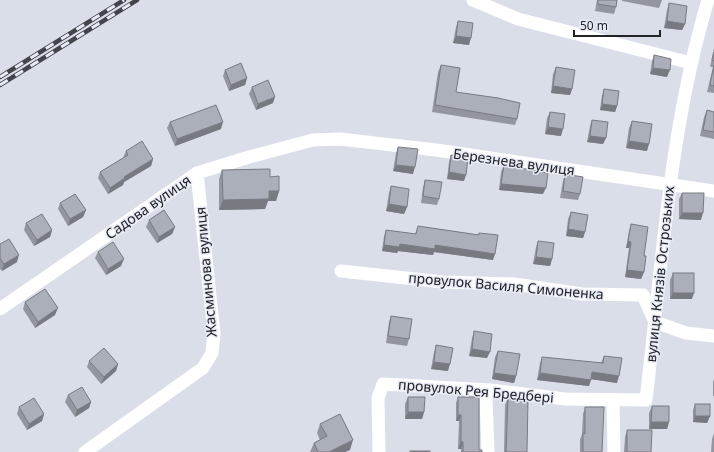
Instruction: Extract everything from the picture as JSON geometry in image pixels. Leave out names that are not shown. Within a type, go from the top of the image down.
[{"type":"street","points":[[473,0],[518,19],[691,63]]},
{"type":"street","name":"вулиця Князів Острозьких","points":[[613,400],[646,400],[669,185],[684,95],[708,0]]},
{"type":"street","name":"Березнева вулиця","points":[[314,140],[340,139],[436,150],[714,191]]},
{"type":"street","name":"Садова вулиця","points":[[0,309],[197,173],[249,157],[314,140]]},
{"type":"street","name":"Жасминова вулиця","points":[[84,452],[203,368],[212,353],[214,334],[197,173]]},
{"type":"street","name":"провулок Василя Симоненка","points":[[340,271],[443,282],[514,284],[582,294],[643,295],[655,322]]},
{"type":"street","points":[[655,322],[686,334],[714,336]]},
{"type":"street","name":"провулок Рея Бредбері","points":[[380,452],[378,398],[383,384],[490,390],[565,398],[613,400]]},
{"type":"street","points":[[488,452],[486,398],[490,390]]},
{"type":"street","points":[[613,400],[614,452]]},
{"type":"building","points":[[598,0],[617,0],[616,7],[598,4]]},
{"type":"building","points":[[669,3],[687,6],[685,24],[667,21]]},
{"type":"building","points":[[458,21],[473,23],[471,38],[456,36]]},
{"type":"building","points":[[654,55],[671,59],[670,70],[653,68]]},
{"type":"building","points":[[241,63],[247,78],[231,85],[225,70]]},
{"type":"building","points":[[441,65],[460,68],[456,92],[498,98],[520,103],[517,119],[435,105]]},
{"type":"building","points":[[714,65],[714,86],[710,85]]},
{"type":"building","points":[[556,67],[575,70],[572,89],[553,86]]},
{"type":"building","points":[[268,80],[275,97],[258,104],[252,87]]},
{"type":"building","points":[[604,89],[619,91],[617,106],[602,104]]},
{"type":"building","points":[[216,105],[223,122],[177,139],[170,122]]},
{"type":"building","points":[[707,110],[714,112],[714,132],[703,130]]},
{"type":"building","points":[[550,112],[565,114],[563,129],[548,127]]},
{"type":"building","points":[[592,120],[608,122],[606,138],[590,136]]},
{"type":"building","points":[[632,121],[652,124],[649,144],[629,141]]},
{"type":"building","points":[[142,141],[153,159],[124,177],[125,178],[110,188],[100,172],[128,155],[126,151]]},
{"type":"building","points":[[398,147],[418,149],[415,167],[396,165]]},
{"type":"building","points":[[451,155],[468,158],[466,175],[449,172]]},
{"type":"building","points":[[504,165],[548,173],[546,188],[501,184]]},
{"type":"building","points":[[270,169],[270,177],[279,176],[279,191],[269,191],[269,199],[223,200],[222,170]]},
{"type":"building","points":[[565,174],[583,177],[580,194],[563,191]]},
{"type":"building","points":[[425,180],[442,182],[439,199],[423,196]]},
{"type":"building","points":[[391,186],[409,189],[407,207],[389,204]]},
{"type":"building","points":[[682,193],[704,193],[703,213],[682,213]]},
{"type":"building","points":[[75,194],[86,210],[70,219],[60,203]]},
{"type":"building","points":[[164,210],[175,227],[159,237],[149,220]]},
{"type":"building","points":[[571,212],[588,215],[585,232],[568,229]]},
{"type":"building","points":[[42,214],[52,230],[37,240],[26,223]]},
{"type":"building","points":[[631,224],[648,227],[644,256],[646,256],[644,272],[627,270],[631,242],[628,241]]},
{"type":"building","points":[[418,226],[479,235],[479,233],[498,235],[495,254],[435,245],[435,249],[400,244],[399,247],[384,245],[386,230],[416,234]]},
{"type":"building","points":[[9,239],[19,255],[4,264],[0,258],[0,244]]},
{"type":"building","points":[[538,241],[554,243],[552,259],[536,257]]},
{"type":"building","points":[[113,242],[124,259],[108,269],[98,252]]},
{"type":"building","points":[[673,273],[694,273],[694,293],[673,293]]},
{"type":"building","points":[[45,289],[58,308],[38,322],[25,302]]},
{"type":"building","points":[[391,316],[412,319],[409,339],[388,336]]},
{"type":"building","points":[[474,331],[492,334],[490,352],[472,349]]},
{"type":"building","points":[[436,345],[453,348],[450,364],[434,362]]},
{"type":"building","points":[[104,348],[118,364],[104,377],[89,361]]},
{"type":"building","points":[[498,351],[520,354],[516,376],[494,373]]},
{"type":"building","points":[[604,356],[622,358],[619,376],[592,372],[591,380],[540,373],[542,357],[603,363]]},
{"type":"building","points":[[82,387],[91,402],[77,410],[68,395]]},
{"type":"building","points":[[408,397],[425,397],[424,412],[408,412]]},
{"type":"building","points":[[458,397],[479,397],[479,450],[482,450],[482,452],[463,452],[463,442],[461,442],[461,415],[458,415]]},
{"type":"building","points":[[34,398],[44,414],[29,424],[19,407]]},
{"type":"building","points":[[508,398],[528,398],[527,452],[506,452]]},
{"type":"building","points":[[695,404],[710,404],[710,416],[695,416]]},
{"type":"building","points":[[652,406],[669,406],[669,422],[651,422]]},
{"type":"building","points":[[585,407],[604,407],[602,452],[583,452]]},
{"type":"building","points":[[340,414],[353,440],[329,452],[318,452],[314,443],[327,436],[320,424]]},
{"type":"building","points":[[627,430],[652,430],[651,452],[627,452]]},
{"type":"building","points":[[430,451],[430,452],[410,452]]},
{"type":"railway","points":[[0,77],[124,0]]},
{"type":"railway","points":[[0,85],[137,0]]}]
